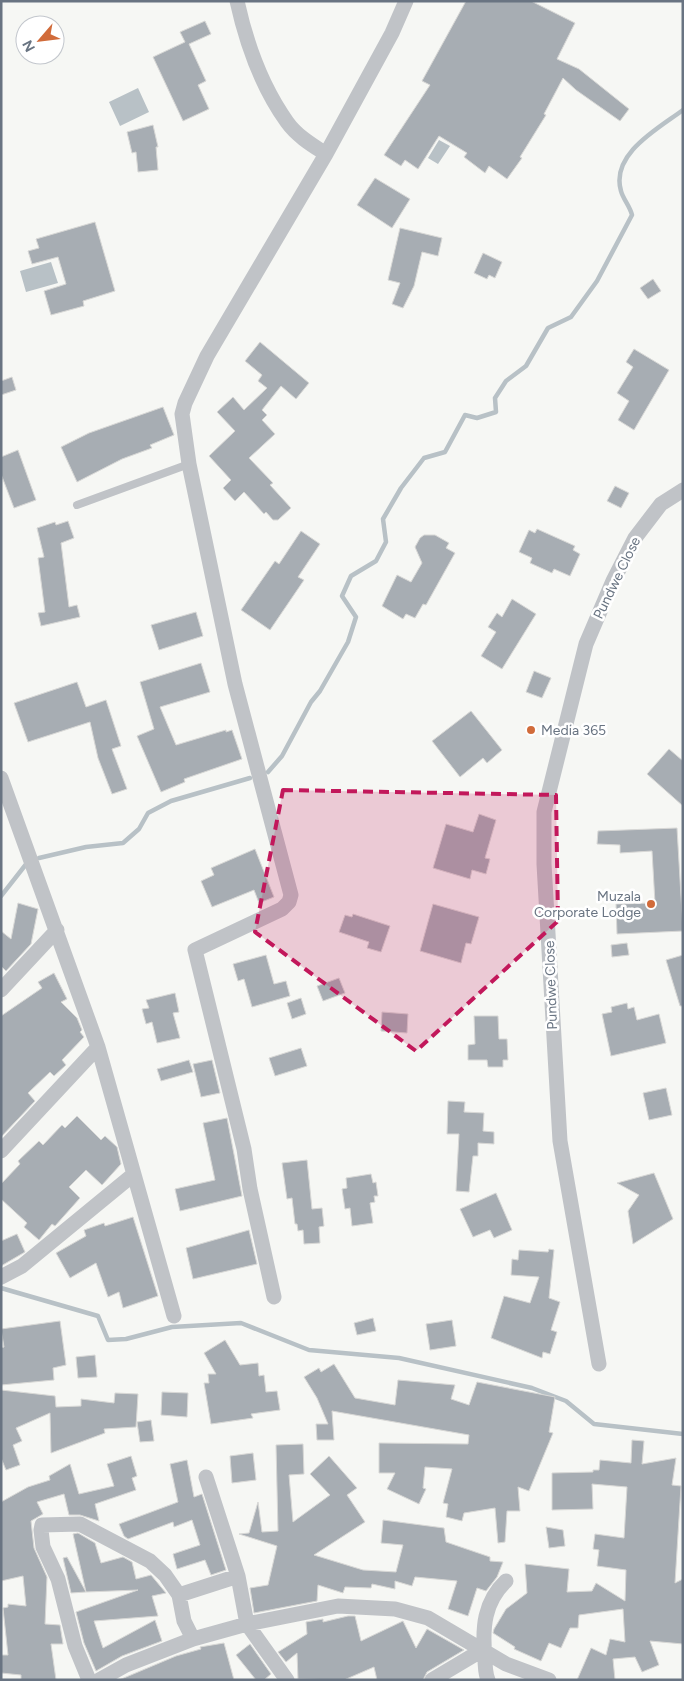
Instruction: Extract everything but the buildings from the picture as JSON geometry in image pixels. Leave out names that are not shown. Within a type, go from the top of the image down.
[{"type":"street","points":[[237,1],[244,31],[261,74],[287,122],[300,136],[326,154]]},
{"type":"street","points":[[274,1297],[252,1198],[244,1149],[195,950],[282,909],[289,902],[291,896],[235,684],[189,464],[182,414],[185,403],[207,356],[326,154],[392,33],[406,1]]},
{"type":"street","name":"Pundwe Close","points":[[599,1364],[560,1142],[544,864],[544,812],[586,644],[613,581],[635,538],[662,504],[683,490]]},
{"type":"street","points":[[1,778],[4,800],[57,930],[98,1047],[174,1316]]},
{"type":"street","points":[[1,990],[57,930]]},
{"type":"street","points":[[1,1151],[98,1047]]},
{"type":"street","points":[[1,1277],[22,1266],[134,1174]]},
{"type":"street","points":[[206,1477],[238,1576],[247,1624],[263,1649],[287,1680]]},
{"type":"street","points":[[89,1680],[75,1646],[58,1579],[43,1547],[42,1525],[80,1524],[150,1561],[165,1575],[179,1595],[184,1621],[193,1639]]},
{"type":"street","points":[[179,1595],[238,1576]]},
{"type":"street","points":[[488,1680],[484,1649],[484,1618],[492,1598],[506,1581]]},
{"type":"street","points":[[99,1680],[126,1665],[193,1639],[247,1624],[338,1606],[395,1609],[428,1618],[484,1649],[506,1664],[549,1680]]},
{"type":"street","points":[[432,1680],[484,1649]]},
{"type":"lane","points":[[77,505],[189,464]]},
{"type":"highlighted area","points":[[283,790],[556,795],[558,921],[416,1051],[255,932]]},
{"type":"shaded area","points":[[138,88],[149,112],[120,126],[109,102]]},
{"type":"shaded area","points":[[439,140],[450,146],[438,164],[428,158]]},
{"type":"shaded area","points":[[51,262],[58,283],[26,292],[20,271]]},
{"type":"waterway","points":[[268,772],[282,756],[311,702],[320,691],[348,642],[356,617],[342,596],[351,576],[376,561],[386,542],[383,519],[401,488],[424,458],[445,452],[465,415],[477,418],[496,412],[495,398],[506,381],[526,366],[548,328],[571,317],[597,281],[632,215],[621,191],[620,178],[623,165],[629,154],[639,143],[683,110]]},
{"type":"waterway","points":[[39,858],[86,847],[123,843],[139,829],[148,813],[171,801],[250,778]]},
{"type":"waterway","points":[[1,896],[27,863]]},
{"type":"waterway","points":[[1,1288],[98,1316],[108,1340],[126,1339],[172,1327],[241,1323],[309,1350],[399,1358],[532,1388],[566,1401],[594,1424],[683,1434]]},
{"type":"place","name":"Media 365","points":[[531,730]]},
{"type":"place","name":"Muzala Corporate Lodge","points":[[651,904]]}]
